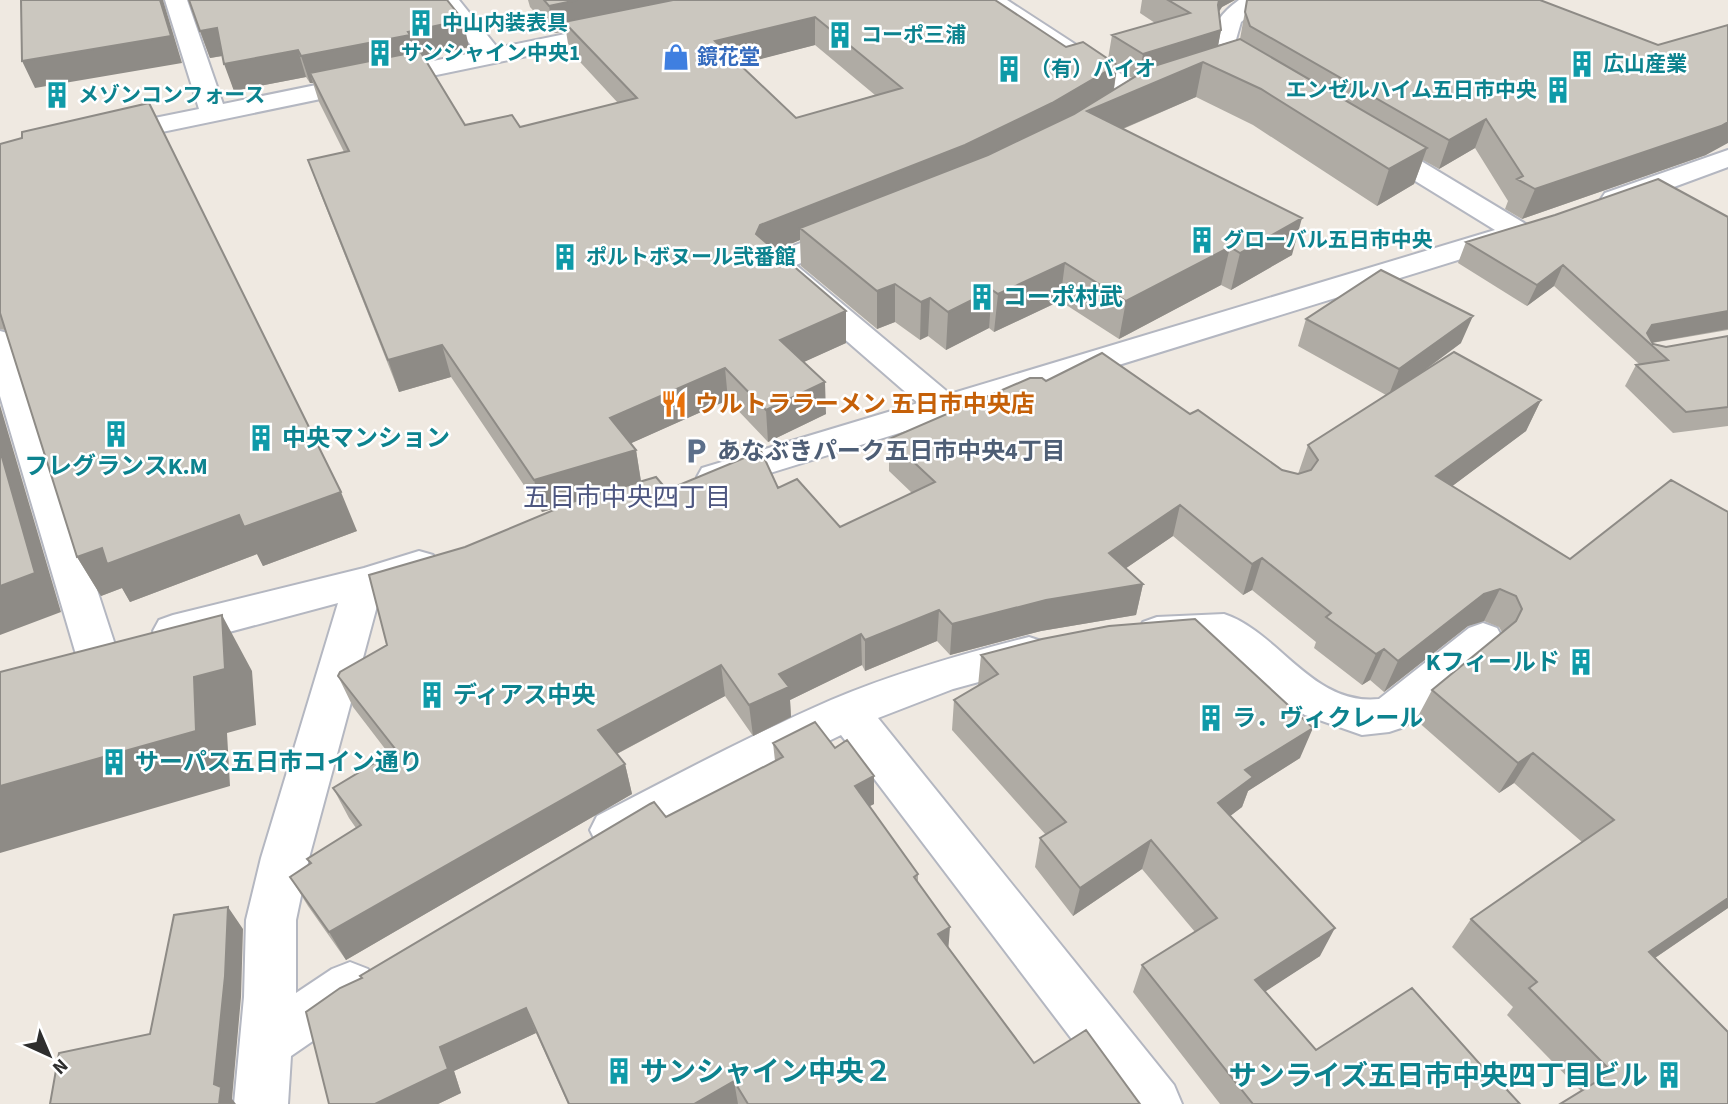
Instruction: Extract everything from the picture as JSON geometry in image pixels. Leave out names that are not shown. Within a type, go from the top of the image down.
[{"type":"street","points":[[176,0],[213,113]]},
{"type":"street","points":[[447,0],[492,56]]},
{"type":"street","points":[[992,0],[1136,96]]},
{"type":"street","points":[[1257,0],[1239,9],[1224,28],[1226,48],[1222,66],[1288,92]]},
{"type":"street","points":[[80,141],[640,25]]},
{"type":"street","points":[[685,486],[1533,227],[1354,132]]},
{"type":"street","points":[[1585,209],[1728,159]]},
{"type":"street","points":[[870,226],[775,263],[944,407]]},
{"type":"street","points":[[0,341],[118,645]]},
{"type":"street","points":[[1102,358],[1135,381]]},
{"type":"street","points":[[60,660],[364,582],[453,554]]},
{"type":"street","points":[[261,1104],[267,1042],[271,920],[285,858],[364,582]]},
{"type":"street","points":[[1122,636],[1224,630],[1292,687],[1320,702],[1362,718],[1388,715],[1483,639]]},
{"type":"street","points":[[579,850],[639,815],[848,712],[946,675],[1069,645]]},
{"type":"street","points":[[848,712],[1155,1104]]},
{"type":"street","points":[[267,1042],[336,994],[382,967]]},
{"type":"building","points":[[21,0],[160,0],[171,36],[22,61]]},
{"type":"building","points":[[189,0],[447,0],[463,20],[408,32],[410,35],[301,56],[298,50],[224,64],[217,28],[200,31]]},
{"type":"building","points":[[544,0],[577,0],[549,6]]},
{"type":"building","points":[[673,0],[995,0],[1066,47],[1083,42],[1117,65],[1052,103],[965,145],[760,225],[756,234],[846,311],[780,340],[825,382],[766,410],[725,368],[610,418],[636,450],[534,480],[442,345],[388,360],[308,160],[349,151],[310,73],[420,51],[465,125],[512,115],[520,127],[637,98],[564,22]],"holes":[[[815,17],[902,88],[796,118],[715,41]]]},
{"type":"building","points":[[1168,0],[1219,0],[1221,30],[1143,54],[1112,35],[1190,13]]},
{"type":"building","points":[[1247,0],[1540,0],[1658,45],[1728,25],[1728,122],[1535,189],[1517,179],[1523,176],[1486,119],[1449,140],[1250,26],[1245,12]]},
{"type":"building","points":[[1240,39],[1427,148],[1389,169],[1261,89],[1203,62],[1087,111],[1302,218],[1240,253],[1230,247],[1126,301],[1065,263],[998,294],[992,290],[948,312],[930,298],[921,302],[895,284],[877,291],[800,228],[988,155],[1074,114],[1151,67]]},
{"type":"building","points":[[149,103],[341,492],[244,527],[239,515],[107,564],[102,548],[77,557],[0,313],[0,144],[22,138],[22,132]]},
{"type":"building","points":[[1658,179],[1728,217],[1728,311],[1652,325],[1647,333],[1653,344],[1666,347],[1728,336],[1728,407],[1686,412],[1636,365],[1668,360],[1563,265],[1537,285],[1466,242]]},
{"type":"building","points":[[1381,270],[1473,316],[1399,369],[1306,319]]},
{"type":"building","points":[[1454,352],[1541,400],[1436,476],[1570,559],[1671,480],[1728,512],[1728,898],[1649,952],[1728,1032],[1728,1104],[1560,1104],[1612,1072],[1529,988],[1537,982],[1471,919],[1614,820],[1533,753],[1518,763],[1432,690],[1516,621],[1522,609],[1516,596],[1500,589],[1484,594],[1398,661],[1384,649],[1376,654],[1326,617],[1331,613],[1262,558],[1252,564],[1180,505],[1109,553],[1143,584],[1046,600],[952,624],[939,610],[865,640],[861,634],[779,674],[789,687],[749,705],[721,665],[598,730],[625,764],[329,932],[290,877],[311,863],[307,859],[361,825],[333,788],[396,750],[338,676],[340,672],[387,645],[369,575],[465,547],[554,510],[552,508],[656,477],[667,490],[761,451],[778,488],[797,479],[840,527],[935,482],[889,439],[1030,378],[1042,378],[1046,381],[1102,353],[1190,414],[1198,410],[1282,470],[1298,474],[1311,470],[1318,460],[1308,445]]},
{"type":"building","points":[[0,450],[35,573],[0,586]]},
{"type":"building","points":[[222,615],[225,669],[194,677],[196,731],[0,786],[0,672]]},
{"type":"building","points":[[1195,619],[1313,728],[1245,770],[1253,777],[1218,803],[1335,928],[1255,980],[1316,1050],[1412,988],[1495,1081],[1497,1079],[1520,1104],[1253,1104],[1142,965],[1217,918],[1151,840],[1080,888],[1040,838],[1066,822],[954,700],[998,674],[981,655],[1042,639],[1109,626]]},
{"type":"building","points":[[815,722],[835,748],[847,740],[874,776],[855,786],[918,874],[914,877],[950,927],[938,934],[1034,1063],[1086,1030],[1140,1104],[748,1104],[734,1081],[694,1104],[569,1104],[526,1008],[440,1047],[448,1069],[375,1104],[329,1104],[306,1012],[340,988],[362,978],[360,976],[650,804],[654,802],[666,817],[783,757],[773,743]]},
{"type":"building","points":[[228,907],[225,976],[214,1084],[221,1087],[219,1104],[50,1104],[59,1053],[150,1034],[174,915]]},
{"type":"place","name":"中山内装表具","points":[[421,23]]},
{"type":"place","name":"コーポ三浦","points":[[840,35]]},
{"type":"place","name":"サンシャイン中央1","points":[[380,53]]},
{"type":"place","name":"鏡花堂","points":[[676,57]]},
{"type":"place","name":"広山産業","points":[[1582,64]]},
{"type":"place","name":"（有）バイオ","points":[[1009,69]]},
{"type":"place","name":"エンゼルハイム五日市中央","points":[[1558,90]]},
{"type":"place","name":"メゾンコンフォース","points":[[57,95]]},
{"type":"place","name":"グローバル五日市中央","points":[[1202,240]]},
{"type":"place","name":"ポルトボヌール弐番館","points":[[565,257]]},
{"type":"place","name":"コーポ村武","points":[[982,297]]},
{"type":"place","name":"ウルトララーメン 五日市中央店","points":[[674,404]]},
{"type":"place","name":"フレグランスK.M","points":[[116,434]]},
{"type":"place","name":"中央マンション","points":[[261,438]]},
{"type":"place","name":"あなぶきパーク五日市中央4丁目","points":[[696,451]]},
{"type":"place","name":"Kフィールド","points":[[1581,662]]},
{"type":"place","name":"ディアス中央","points":[[432,695]]},
{"type":"place","name":"ラ．ヴィクレール","points":[[1211,718]]},
{"type":"place","name":"サーパス五日市コイン通り","points":[[114,762]]},
{"type":"place","name":"サンシャイン中央２","points":[[619,1071]]},
{"type":"place","name":"サンライズ五日市中央四丁目ビル","points":[[1669,1075]]},
{"type":"district","name":"五日市中央四丁目","points":[[627,497]]}]
